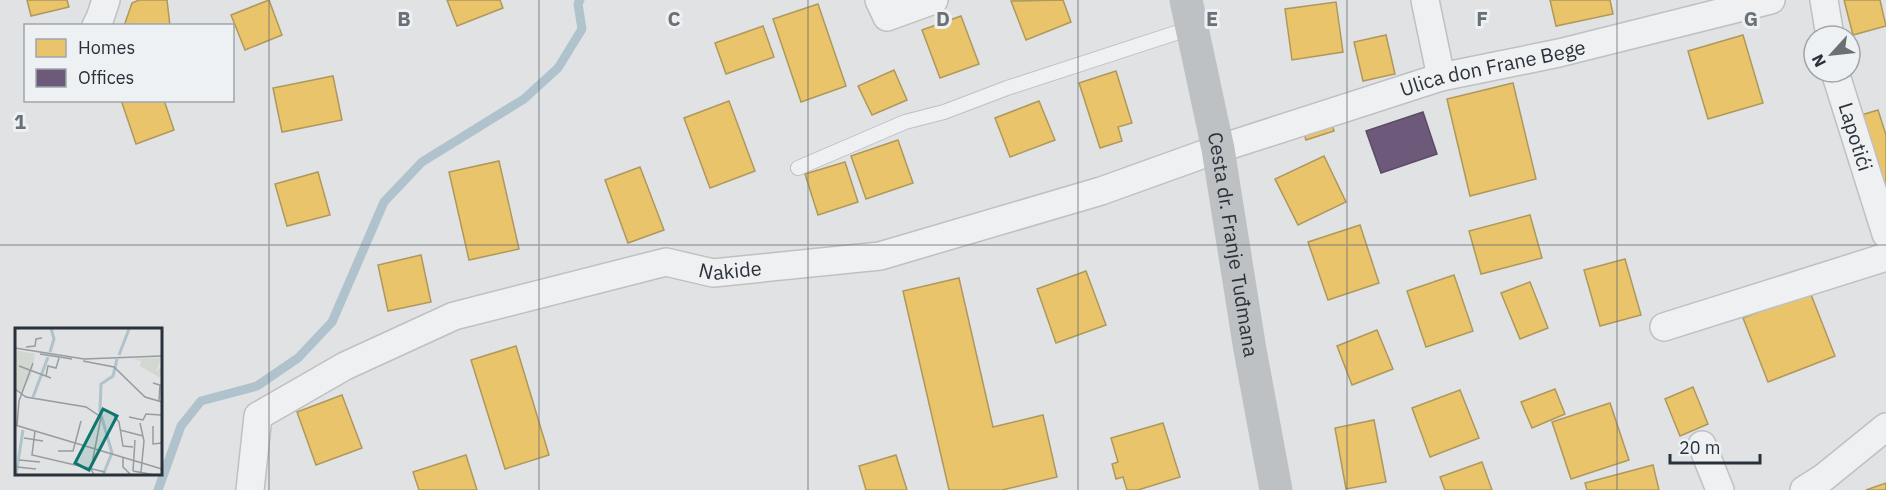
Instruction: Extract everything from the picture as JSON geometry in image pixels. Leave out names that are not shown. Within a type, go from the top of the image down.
[{"type":"main road","name":"Cesta dr. Franje Tuđmana","points":[[1188,14],[1218,149],[1250,350],[1276,490]]},
{"type":"street","points":[[97,24],[105,0]]},
{"type":"street","points":[[879,0],[887,17],[934,0]]},
{"type":"street","points":[[1425,0],[1441,77]]},
{"type":"street","name":"Ulica don Frane Bege","points":[[1218,149],[1441,77],[1559,52],[1771,0]]},
{"type":"street","points":[[1824,0],[1828,24]]},
{"type":"street","name":"Lapotići","points":[[1839,84],[1886,234]]},
{"type":"street","name":"Nakide","points":[[250,490],[258,416],[345,366],[454,316],[666,262],[713,273],[880,256],[1101,192],[1218,149]]},
{"type":"street","points":[[1664,327],[1886,257]]},
{"type":"street","points":[[1818,486],[1886,427]]},
{"type":"street","points":[[1702,444],[1720,490]]},
{"type":"lane","points":[[798,168],[905,122],[944,112],[1007,88],[1188,14]]},
{"type":"building: Homes","points":[[27,0],[67,0],[69,7],[31,16]]},
{"type":"building: Homes","points":[[139,0],[167,0],[170,24],[125,24],[132,3]]},
{"type":"building: Homes","points":[[269,0],[282,35],[245,50],[231,15]]},
{"type":"building: Homes","points":[[447,0],[500,0],[503,8],[457,26]]},
{"type":"building: Homes","points":[[1063,0],[1071,22],[1026,40],[1011,1]]},
{"type":"building: Homes","points":[[1550,0],[1610,0],[1613,14],[1556,26]]},
{"type":"building: Homes","points":[[1844,0],[1880,0],[1886,26],[1862,33],[1862,24],[1850,24]]},
{"type":"building: Homes","points":[[1336,2],[1343,52],[1292,60],[1285,9]]},
{"type":"building: Homes","points":[[818,4],[846,86],[801,102],[773,19]]},
{"type":"building: Homes","points":[[961,16],[979,64],[940,78],[922,30]]},
{"type":"building: Homes","points":[[763,26],[774,57],[726,74],[715,43]]},
{"type":"building: Homes","points":[[1386,35],[1395,74],[1363,81],[1354,42]]},
{"type":"building: Homes","points":[[1743,35],[1763,103],[1708,119],[1688,51]]},
{"type":"building: Homes","points":[[894,70],[907,100],[872,115],[858,86]]},
{"type":"building: Homes","points":[[1116,71],[1132,123],[1118,127],[1122,141],[1100,148],[1079,83]]},
{"type":"building: Homes","points":[[333,76],[342,120],[282,132],[273,88]]},
{"type":"building: Homes","points":[[1513,83],[1536,179],[1470,196],[1447,99]]},
{"type":"building: Homes","points":[[729,101],[755,171],[710,188],[684,118]]},
{"type":"building: Homes","points":[[1039,101],[1055,140],[1010,157],[995,118]]},
{"type":"building: Homes","points":[[122,102],[165,102],[174,130],[136,144]]},
{"type":"building: Homes","points":[[1878,110],[1886,135],[1886,203],[1858,116]]},
{"type":"building: Homes","points":[[1329,114],[1334,131],[1306,140],[1301,123]]},
{"type":"building: Homes","points":[[898,140],[913,183],[866,199],[851,156]]},
{"type":"building: Homes","points":[[1324,156],[1346,202],[1298,225],[1275,179]]},
{"type":"building: Homes","points":[[499,161],[519,249],[469,260],[449,172]]},
{"type":"building: Homes","points":[[845,162],[858,202],[818,215],[805,174]]},
{"type":"building: Homes","points":[[640,167],[664,230],[628,243],[605,180]]},
{"type":"building: Homes","points":[[318,172],[330,215],[287,226],[275,184]]},
{"type":"building: Homes","points":[[1530,215],[1542,258],[1481,274],[1469,231]]},
{"type":"building: Homes","points":[[1360,225],[1379,283],[1328,300],[1308,242]]},
{"type":"building: Homes","points":[[421,255],[431,302],[388,311],[378,265]]},
{"type":"building: Homes","points":[[1625,259],[1641,315],[1600,326],[1584,270]]},
{"type":"building: Homes","points":[[1086,271],[1106,325],[1056,343],[1037,289]]},
{"type":"building: Homes","points":[[1454,275],[1473,331],[1426,347],[1407,291]]},
{"type":"building: Homes","points":[[959,278],[993,427],[1043,415],[1057,477],[1002,490],[949,490],[903,291]]},
{"type":"building: Homes","points":[[1530,282],[1548,328],[1520,339],[1501,293]]},
{"type":"building: Homes","points":[[1810,292],[1835,356],[1768,382],[1743,318]]},
{"type":"building: Homes","points":[[1377,330],[1393,369],[1352,385],[1337,346]]},
{"type":"building: Homes","points":[[516,346],[549,455],[505,469],[471,360]]},
{"type":"building: Homes","points":[[1693,387],[1708,424],[1680,436],[1665,399]]},
{"type":"building: Homes","points":[[1555,389],[1565,414],[1532,428],[1521,402]]},
{"type":"building: Homes","points":[[1460,390],[1479,438],[1430,457],[1412,408]]},
{"type":"building: Homes","points":[[342,395],[362,448],[316,465],[297,412]]},
{"type":"building: Homes","points":[[1610,403],[1629,460],[1571,479],[1552,422]]},
{"type":"building: Homes","points":[[1374,420],[1386,482],[1346,489],[1335,428]]},
{"type":"building: Homes","points":[[1163,423],[1180,477],[1138,490],[1127,490],[1123,477],[1116,479],[1112,464],[1118,462],[1111,438]]},
{"type":"building: Homes","points":[[466,455],[477,490],[419,490],[413,472]]},
{"type":"building: Homes","points":[[896,455],[907,490],[866,490],[859,466]]},
{"type":"building: Homes","points":[[1482,462],[1492,490],[1445,490],[1440,477]]},
{"type":"building: Homes","points":[[1653,465],[1659,490],[1587,490],[1585,483]]},
{"type":"building: Homes","points":[[1886,483],[1886,490],[1866,490]]},
{"type":"building: Offices","points":[[1423,112],[1437,154],[1381,173],[1366,131]]},
{"type":"waterway","points":[[158,490],[181,426],[201,401],[257,386],[298,358],[332,322],[384,202],[422,162],[524,99],[558,68],[582,29],[578,4],[580,0]]}]
